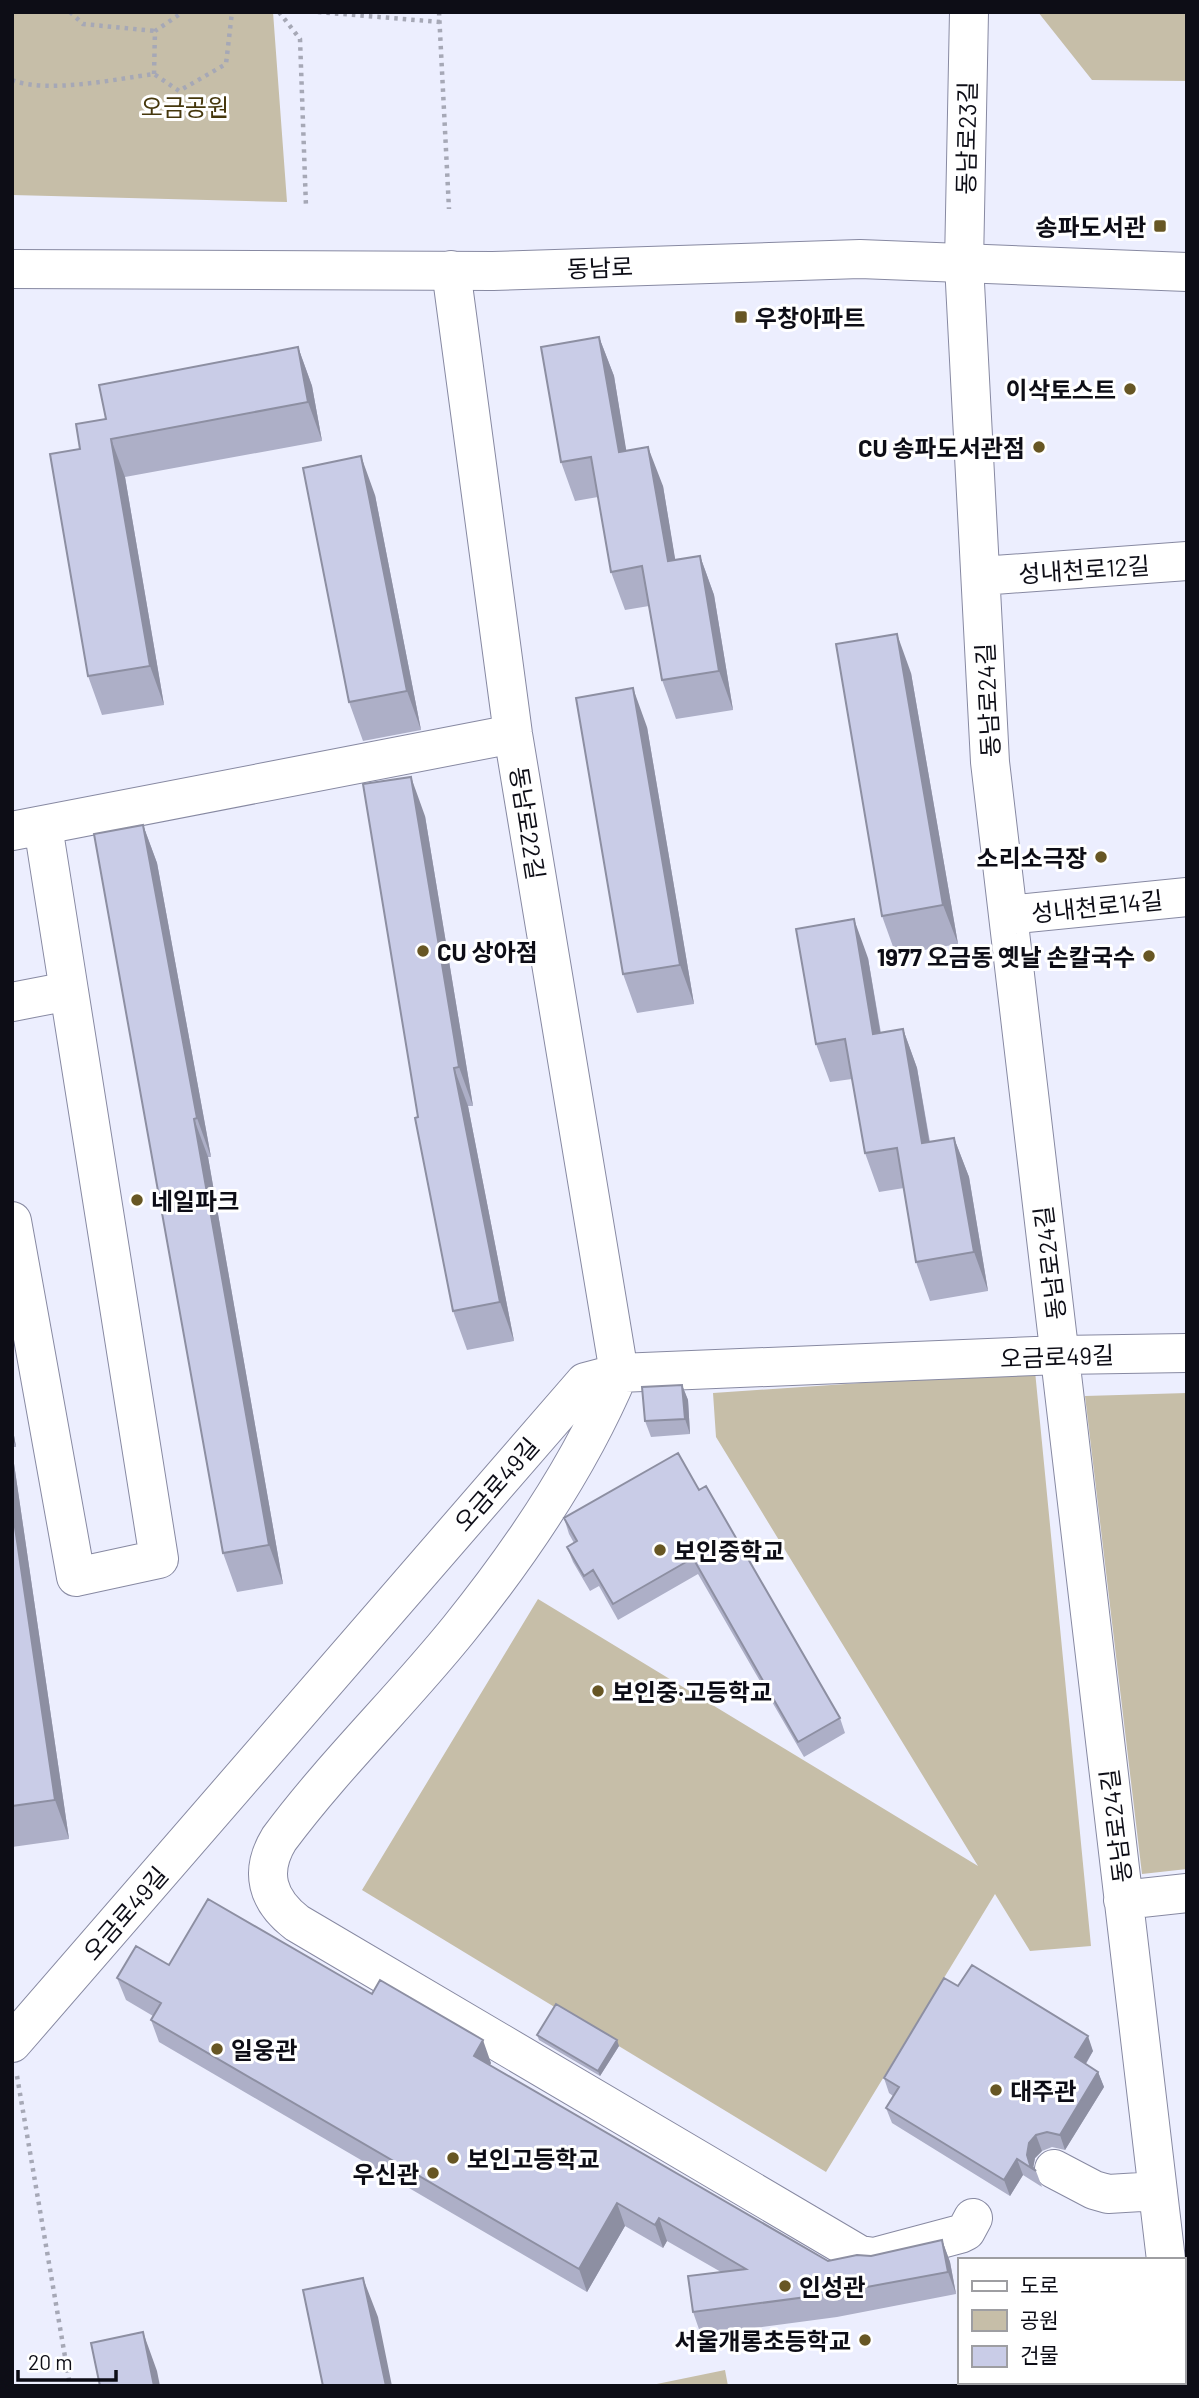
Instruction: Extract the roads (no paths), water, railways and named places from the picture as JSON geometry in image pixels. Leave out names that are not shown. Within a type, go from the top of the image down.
[{"type":"street","name":"동남로23길","points":[[964,264],[969,12]]},
{"type":"street","name":"동남로","points":[[12,269],[451,271],[860,259],[1187,272]]},
{"type":"street","name":"동남로24길","points":[[964,264],[990,762],[1166,2258]]},
{"type":"street","name":"동남로22길","points":[[451,271],[513,734],[620,1373]]},
{"type":"street","name":"성내천로12길","points":[[981,576],[1187,561]]},
{"type":"street","points":[[12,1221],[76,1577],[159,1559],[69,991],[28,829],[513,734]]},
{"type":"street","name":"성내천로14길","points":[[1008,915],[1187,897]]},
{"type":"street","points":[[12,1002],[69,991]]},
{"type":"street","name":"오금로49길","points":[[14,2056],[585,1382],[620,1373],[1060,1355],[1187,1353]]},
{"type":"street","points":[[620,1373],[590,1435],[541,1515],[504,1568],[458,1629],[271,1851],[267,1866],[275,1900],[297,1923],[860,2255],[874,2257],[960,2235],[966,2231],[973,2218]]},
{"type":"street","points":[[1123,1900],[1187,1893]]},
{"type":"street","points":[[1054,2169],[1094,2190],[1108,2194],[1157,2191]]},
{"type":"place","name":"송파도서관","points":[[1160,226]]},
{"type":"place","name":"우창아파트","points":[[741,317]]},
{"type":"place","name":"이삭토스트","points":[[1130,389]]},
{"type":"place","name":"CU 송파도서관점","points":[[1039,447]]},
{"type":"place","name":"소리소극장","points":[[1101,857]]},
{"type":"place","name":"CU 상아점","points":[[423,951]]},
{"type":"place","name":"1977 오금동 옛날 손칼국수","points":[[1149,956]]},
{"type":"place","name":"네일파크","points":[[137,1200]]},
{"type":"place","name":"보인중학교","points":[[660,1550]]},
{"type":"place","name":"보인중·고등학교","points":[[598,1691]]},
{"type":"place","name":"일웅관","points":[[217,2049]]},
{"type":"place","name":"대주관","points":[[996,2090]]},
{"type":"place","name":"보인고등학교","points":[[453,2158]]},
{"type":"place","name":"우신관","points":[[433,2173]]},
{"type":"place","name":"인성관","points":[[785,2286]]},
{"type":"place","name":"서울개롱초등학교","points":[[865,2340]]},
{"type":"park label","name":"오금공원","points":[[185,106]]}]
